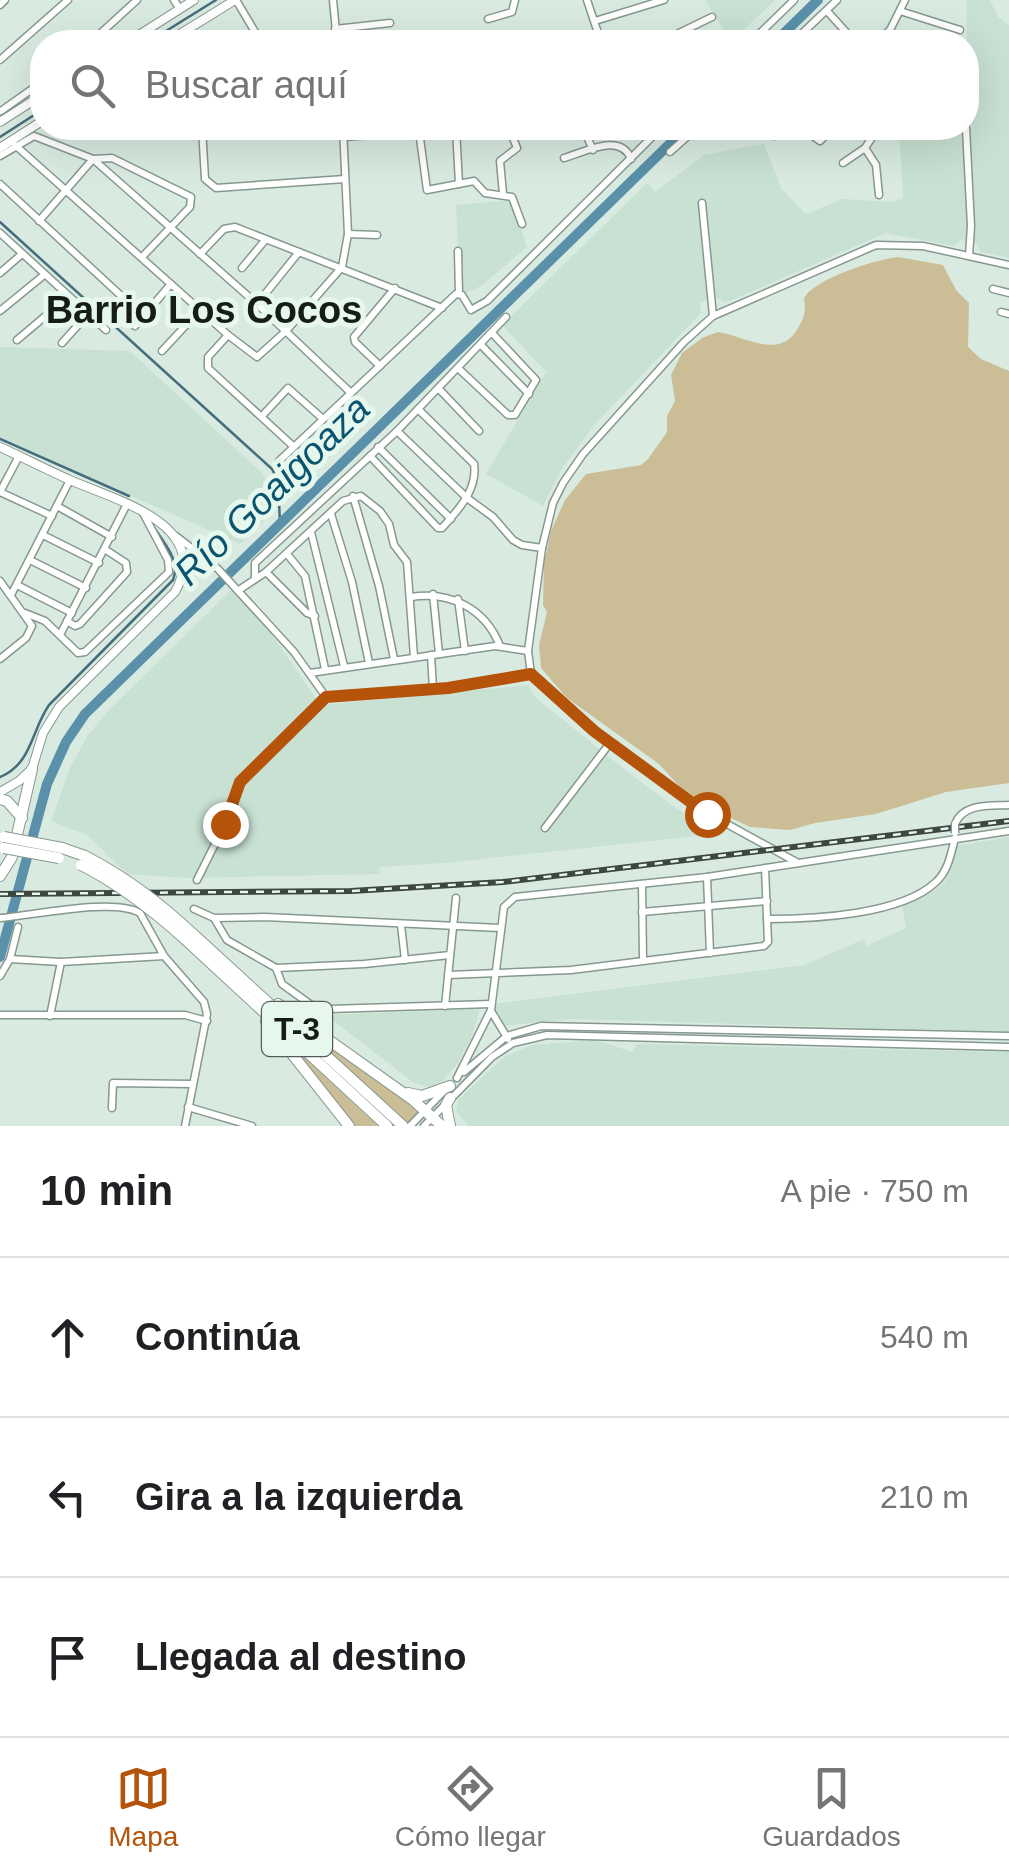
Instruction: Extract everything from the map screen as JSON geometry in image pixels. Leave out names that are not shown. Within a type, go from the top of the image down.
[{"type":"main road","points":[[151,30],[177,4],[194,0]]},
{"type":"main road","points":[[187,30],[236,0]]},
{"type":"main road","points":[[2,115],[30,102]]},
{"type":"main road","points":[[0,148],[30,129]]},
{"type":"main road","points":[[0,447],[141,510],[171,532],[184,561],[183,578],[175,592],[59,707],[43,733],[12,858],[0,876]]},
{"type":"main road","points":[[22,818],[0,795],[32,769]]},
{"type":"main road","name":"T-3","points":[[2,842],[60,853],[117,872],[155,898],[243,992],[387,1126]]},
{"type":"main road","name":"T-3","points":[[190,938],[237,974],[404,1125]]},
{"type":"main road","points":[[237,974],[398,1088],[431,1120]]},
{"type":"main road","points":[[243,992],[348,1126]]},
{"type":"main road","points":[[398,1088],[422,1096],[452,1087]]},
{"type":"main road","points":[[450,1126],[446,1105],[452,1087]]},
{"type":"street","points":[[34,30],[68,0]]},
{"type":"street","points":[[104,30],[138,0]]},
{"type":"street","points":[[236,0],[254,30]]},
{"type":"street","points":[[333,0],[335,28],[390,23]]},
{"type":"street","points":[[488,20],[512,12],[515,0]]},
{"type":"street","points":[[587,0],[598,30]]},
{"type":"street","points":[[632,0],[634,10]]},
{"type":"street","points":[[595,21],[664,0]]},
{"type":"street","points":[[763,30],[794,0]]},
{"type":"street","points":[[806,30],[837,0]]},
{"type":"street","points":[[890,30],[905,0]]},
{"type":"street","points":[[827,11],[844,30]]},
{"type":"street","points":[[900,11],[960,30]]},
{"type":"street","points":[[686,30],[712,17]]},
{"type":"street","points":[[0,60],[30,34]]},
{"type":"street","points":[[2,115],[30,92]]},
{"type":"street","points":[[0,156],[30,139]]},
{"type":"street","points":[[47,140],[92,160],[350,392]]},
{"type":"street","points":[[203,140],[205,179],[216,188],[345,179]]},
{"type":"street","points":[[14,145],[228,336],[256,356],[286,331],[342,266],[348,234],[343,140]]},
{"type":"street","points":[[420,140],[426,189],[474,181],[485,192],[513,198],[522,224]]},
{"type":"street","points":[[458,140],[459,184]]},
{"type":"street","points":[[503,194],[500,161],[517,148],[514,140]]},
{"type":"street","points":[[588,140],[593,150]]},
{"type":"street","points":[[458,251],[459,294],[471,310],[487,302],[649,140]]},
{"type":"street","points":[[670,152],[683,140]]},
{"type":"street","points":[[843,163],[870,140]]},
{"type":"street","points":[[967,140],[971,226],[968,256]]},
{"type":"street","points":[[564,158],[615,144],[625,148],[631,159]]},
{"type":"street","points":[[865,148],[876,165],[879,195]]},
{"type":"street","points":[[39,221],[92,160],[112,158],[188,193],[190,207],[142,257]]},
{"type":"street","points":[[0,184],[143,316]]},
{"type":"street","points":[[702,203],[713,316]]},
{"type":"street","points":[[200,254],[229,227],[342,266],[442,308]]},
{"type":"street","points":[[0,233],[106,330]]},
{"type":"street","points":[[348,234],[377,235]]},
{"type":"street","points":[[242,268],[266,239]]},
{"type":"street","points":[[798,863],[707,814],[610,743],[531,674],[528,651],[542,548],[554,503],[583,454],[684,342],[713,316],[876,244],[923,246],[1009,264]]},
{"type":"street","points":[[256,304],[298,252]]},
{"type":"street","points":[[0,272],[22,254]]},
{"type":"street","points":[[0,311],[44,275]]},
{"type":"street","points":[[134,326],[171,284]]},
{"type":"street","points":[[380,366],[354,337],[395,288]]},
{"type":"street","points":[[994,289],[1009,293]]},
{"type":"street","points":[[279,461],[459,294]]},
{"type":"street","points":[[17,340],[68,297]]},
{"type":"street","points":[[162,351],[200,310]]},
{"type":"street","points":[[62,343],[88,314]]},
{"type":"street","points":[[255,576],[255,564],[397,431],[506,317]]},
{"type":"street","points":[[459,369],[508,415],[515,415],[536,378],[492,333]]},
{"type":"street","points":[[228,336],[208,357],[208,368],[293,446]]},
{"type":"street","points":[[481,346],[529,394]]},
{"type":"street","points":[[262,416],[288,388],[322,418]]},
{"type":"street","points":[[438,388],[480,431]]},
{"type":"street","points":[[370,456],[442,528],[466,498],[475,476],[474,464],[418,409]]},
{"type":"street","points":[[397,431],[466,498],[493,516],[514,540],[542,548]]},
{"type":"street","points":[[378,447],[451,518]]},
{"type":"street","points":[[19,456],[0,492],[52,516]]},
{"type":"street","points":[[11,595],[70,480]]},
{"type":"street","points":[[239,590],[266,572],[353,496],[361,496],[372,502],[389,524],[394,545],[407,562],[414,657]]},
{"type":"street","points":[[353,496],[375,569],[394,659]]},
{"type":"street","points":[[61,634],[127,504]]},
{"type":"street","points":[[57,506],[112,537]]},
{"type":"street","points":[[25,613],[45,621],[83,654],[169,572],[168,560],[141,510]]},
{"type":"street","points":[[331,514],[352,582],[369,663]]},
{"type":"street","points":[[171,532],[228,578],[326,697]]},
{"type":"street","points":[[311,532],[344,666]]},
{"type":"street","points":[[43,534],[98,564]]},
{"type":"street","points":[[67,622],[80,624],[128,570],[121,558],[106,550]]},
{"type":"street","points":[[286,554],[305,576],[325,669]]},
{"type":"street","points":[[30,560],[86,588]]},
{"type":"street","points":[[183,578],[207,560]]},
{"type":"street","points":[[266,572],[314,616]]},
{"type":"street","points":[[0,581],[32,626],[31,632],[2,653]]},
{"type":"street","points":[[17,585],[72,612]]},
{"type":"street","points":[[411,596],[434,594],[458,599],[493,631],[500,646]]},
{"type":"street","points":[[433,689],[434,594]]},
{"type":"street","points":[[458,599],[465,651]]},
{"type":"street","points":[[310,673],[500,646],[528,651]]},
{"type":"street","points":[[197,880],[225,824],[240,782],[326,697],[433,689],[531,674]]},
{"type":"street","points":[[545,828],[610,743]]},
{"type":"street","points":[[767,919],[807,919],[904,901],[935,883],[950,860],[958,816],[969,809],[1009,805]]},
{"type":"street","points":[[404,1125],[431,1120],[452,1087],[491,1007],[504,907],[515,897],[707,877],[955,833],[1009,832]]},
{"type":"street","points":[[448,975],[570,970],[764,946],[768,942],[765,868]]},
{"type":"street","points":[[707,877],[710,954]]},
{"type":"street","points":[[642,884],[643,959]]},
{"type":"street","points":[[445,1006],[456,898]]},
{"type":"street","points":[[642,912],[767,901]]},
{"type":"street","points":[[0,918],[133,908],[140,913],[164,956],[204,1002],[208,1022],[184,1126]]},
{"type":"street","points":[[194,909],[214,918],[500,928]]},
{"type":"street","points":[[214,918],[227,940],[276,968],[450,955]]},
{"type":"street","points":[[401,925],[404,960]]},
{"type":"street","points":[[0,976],[10,958],[18,927]]},
{"type":"street","points":[[10,958],[61,962],[164,956]]},
{"type":"street","points":[[50,1016],[61,962]]},
{"type":"street","points":[[276,968],[282,984],[314,1006],[329,1009],[491,1007]]},
{"type":"street","points":[[491,1007],[511,1044]]},
{"type":"street","points":[[0,1015],[185,1015],[208,1022]]},
{"type":"street","points":[[452,1087],[507,1036],[540,1026],[1009,1036]]},
{"type":"street","points":[[623,1026],[623,1036]]},
{"type":"street","points":[[688,1028],[690,1038]]},
{"type":"street","points":[[786,1030],[786,1040]]},
{"type":"street","points":[[805,1041],[806,1030]]},
{"type":"street","points":[[906,1032],[906,1043]]},
{"type":"street","points":[[452,1087],[511,1044],[547,1034],[1009,1048]]},
{"type":"street","points":[[112,1108],[113,1084],[192,1084]]},
{"type":"street","points":[[188,1107],[252,1126]]},
{"type":"shaded area","points":[[705,0],[775,0],[744,30],[724,30]]},
{"type":"shaded area","points":[[967,0],[990,0],[998,17],[1009,25],[1009,258],[981,252],[977,244],[962,240],[953,246],[886,233],[725,303],[715,297],[700,302],[701,313],[595,424],[561,470],[543,506],[486,474],[546,372],[502,325],[647,183],[655,192],[704,155],[764,144],[781,188],[806,214],[842,199],[892,202],[903,198],[900,140],[979,140],[979,30],[967,30]]},
{"type":"shaded area","points":[[512,200],[527,247],[481,286],[460,296],[456,205]]},
{"type":"shaded area","points":[[898,257],[943,265],[956,290],[969,303],[968,347],[981,359],[1009,371],[1009,783],[946,792],[876,814],[790,830],[750,827],[691,799],[659,764],[567,698],[541,668],[539,645],[547,612],[543,605],[544,564],[551,531],[565,500],[586,474],[641,465],[648,459],[667,432],[667,416],[675,401],[671,375],[682,353],[718,332],[761,344],[782,343],[791,338],[800,324],[804,298],[820,284],[846,271]]},
{"type":"shaded area","points":[[0,347],[130,351],[262,473],[270,488],[269,515],[240,544],[0,438]]},
{"type":"shaded area","points":[[237,584],[324,705],[528,685],[536,698],[614,761],[716,834],[380,867],[379,874],[187,878],[127,874],[87,835],[51,821],[70,768],[88,735],[108,711]]},
{"type":"shaded area","points":[[1009,837],[1009,1032],[573,1019],[501,1026],[492,1004],[804,965],[864,939],[866,946],[906,928],[902,905],[933,892],[945,882],[955,846]]},
{"type":"shaded area","points":[[480,1009],[472,1036],[457,1064],[443,1081],[429,1087],[414,1083],[326,1015]]},
{"type":"shaded area","points":[[291,1022],[399,1092],[419,1111],[407,1123]]},
{"type":"shaded area","points":[[280,1035],[378,1126],[348,1126]]},
{"type":"shaded area","points":[[596,1040],[632,1052],[637,1044],[1009,1052],[1009,1126],[469,1126],[456,1111],[459,1099],[504,1057],[532,1045]]},
{"type":"waterway","points":[[168,30],[216,0]]},
{"type":"waterway","name":"Río Goaigoaza","points":[[787,30],[818,0]]},
{"type":"waterway","points":[[0,137],[30,118]]},
{"type":"waterway","name":"Río Goaigoaza","points":[[0,957],[47,784],[66,742],[85,714],[674,140]]},
{"type":"waterway","points":[[0,222],[272,469],[278,481],[280,523]]},
{"type":"waterway","points":[[0,439],[129,496]]},
{"type":"waterway","points":[[0,777],[19,764],[49,705],[173,580],[173,558],[153,526]]},
{"type":"railway","points":[[0,894],[351,891],[503,882],[1009,821]]},
{"type":"district","name":"Barrio Los Cocos","points":[[204,310]]},
{"type":"route","points":[[225,824],[240,782],[326,697],[448,688],[531,674],[594,731],[707,814]]}]
